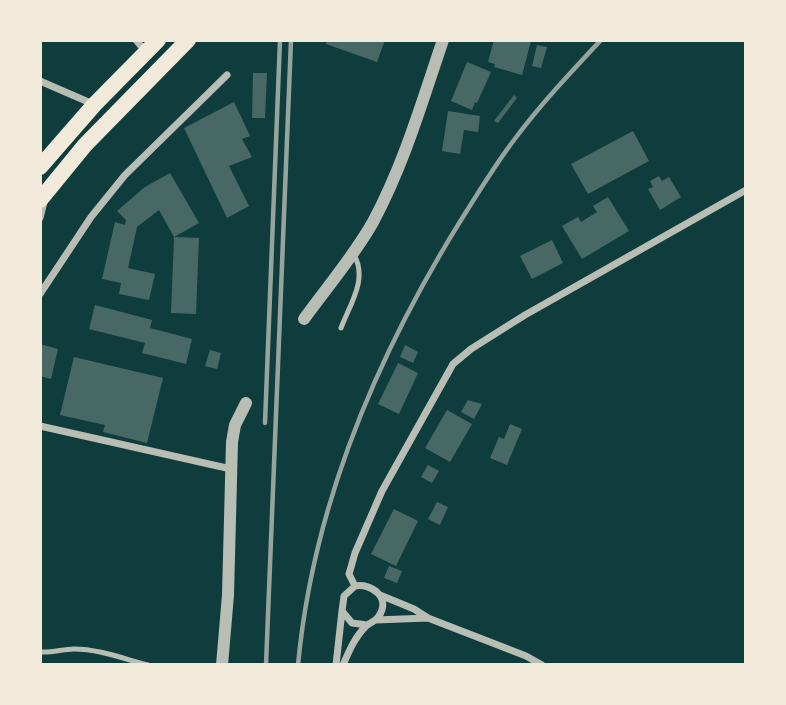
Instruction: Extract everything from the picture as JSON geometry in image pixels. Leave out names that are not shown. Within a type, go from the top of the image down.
[{"type":"main road","points":[[40,167],[141,46],[158,40]]},
{"type":"main road","points":[[43,196],[85,145],[188,40]]},
{"type":"street","points":[[304,319],[371,224],[398,168],[443,40]]},
{"type":"street","points":[[40,294],[91,217],[125,175],[227,75]]},
{"type":"street","points":[[40,81],[94,104]]},
{"type":"street","points":[[355,586],[349,575],[355,553],[382,491],[453,364],[471,349],[525,315],[746,190]]},
{"type":"street","points":[[40,218],[43,196]]},
{"type":"street","points":[[222,665],[228,595],[233,431],[246,402]]},
{"type":"street","points":[[40,426],[232,469]]},
{"type":"street","points":[[336,665],[344,596],[355,586],[369,586],[380,595],[428,618],[526,656],[542,665]]},
{"type":"street","points":[[343,665],[353,643],[368,625],[376,620],[383,608],[380,595]]},
{"type":"street","points":[[342,611],[352,623],[368,625]]},
{"type":"street","points":[[376,620],[428,618]]},
{"type":"lane","points":[[341,328],[361,278],[359,264],[352,253]]},
{"type":"lane","points":[[40,652],[82,649],[148,665]]},
{"type":"building","points":[[327,40],[385,40],[377,62],[326,44]]},
{"type":"building","points":[[494,40],[531,41],[522,75],[494,67],[495,64],[488,62]]},
{"type":"building","points":[[537,45],[547,47],[541,68],[532,66]]},
{"type":"building","points":[[467,62],[491,72],[472,110],[451,101]]},
{"type":"building","points":[[253,73],[267,73],[265,118],[252,118]]},
{"type":"building","points":[[514,95],[517,98],[498,123],[494,121]]},
{"type":"building","points":[[234,102],[250,136],[242,139],[252,157],[229,166],[249,206],[227,218],[184,128]]},
{"type":"building","points":[[448,111],[480,116],[478,132],[464,130],[460,154],[442,151]]},
{"type":"building","points":[[633,131],[649,161],[588,194],[571,164]]},
{"type":"building","points":[[170,173],[199,223],[174,237],[159,210],[137,227],[128,268],[155,274],[149,300],[119,294],[121,283],[102,279],[115,222],[125,225],[126,220],[117,211],[145,187]]},
{"type":"building","points":[[659,176],[662,181],[669,177],[681,197],[660,210],[648,189],[653,187],[650,181]]},
{"type":"building","points":[[608,197],[629,231],[582,259],[562,226],[578,217],[581,222],[597,212],[593,206]]},
{"type":"building","points":[[174,237],[199,238],[196,314],[171,313]]},
{"type":"building","points":[[552,240],[563,263],[532,279],[520,256]]},
{"type":"building","points":[[95,305],[152,320],[150,328],[192,339],[186,364],[142,353],[145,343],[89,329]]},
{"type":"building","points":[[40,344],[58,349],[51,379],[40,376]]},
{"type":"building","points":[[405,345],[418,352],[413,363],[400,357]]},
{"type":"building","points":[[210,350],[221,353],[217,369],[205,366]]},
{"type":"building","points":[[74,357],[163,378],[147,443],[103,432],[105,425],[60,415]]},
{"type":"building","points":[[398,363],[418,373],[399,414],[378,404]]},
{"type":"building","points":[[468,400],[482,404],[474,419],[461,412]]},
{"type":"building","points":[[447,410],[472,424],[450,462],[425,448]]},
{"type":"building","points":[[510,424],[522,429],[507,465],[490,458],[499,437],[504,439]]},
{"type":"building","points":[[428,465],[439,471],[432,483],[421,477]]},
{"type":"building","points":[[437,502],[448,507],[440,525],[428,519]]},
{"type":"building","points":[[394,509],[418,521],[396,566],[371,554]]},
{"type":"building","points":[[389,566],[402,571],[397,583],[384,578]]},
{"type":"railway","points":[[265,423],[280,40]]},
{"type":"railway","points":[[266,665],[291,40]]},
{"type":"railway","points":[[298,665],[306,605],[334,489],[376,378],[402,324],[430,271],[500,159],[545,101],[601,40]]}]
